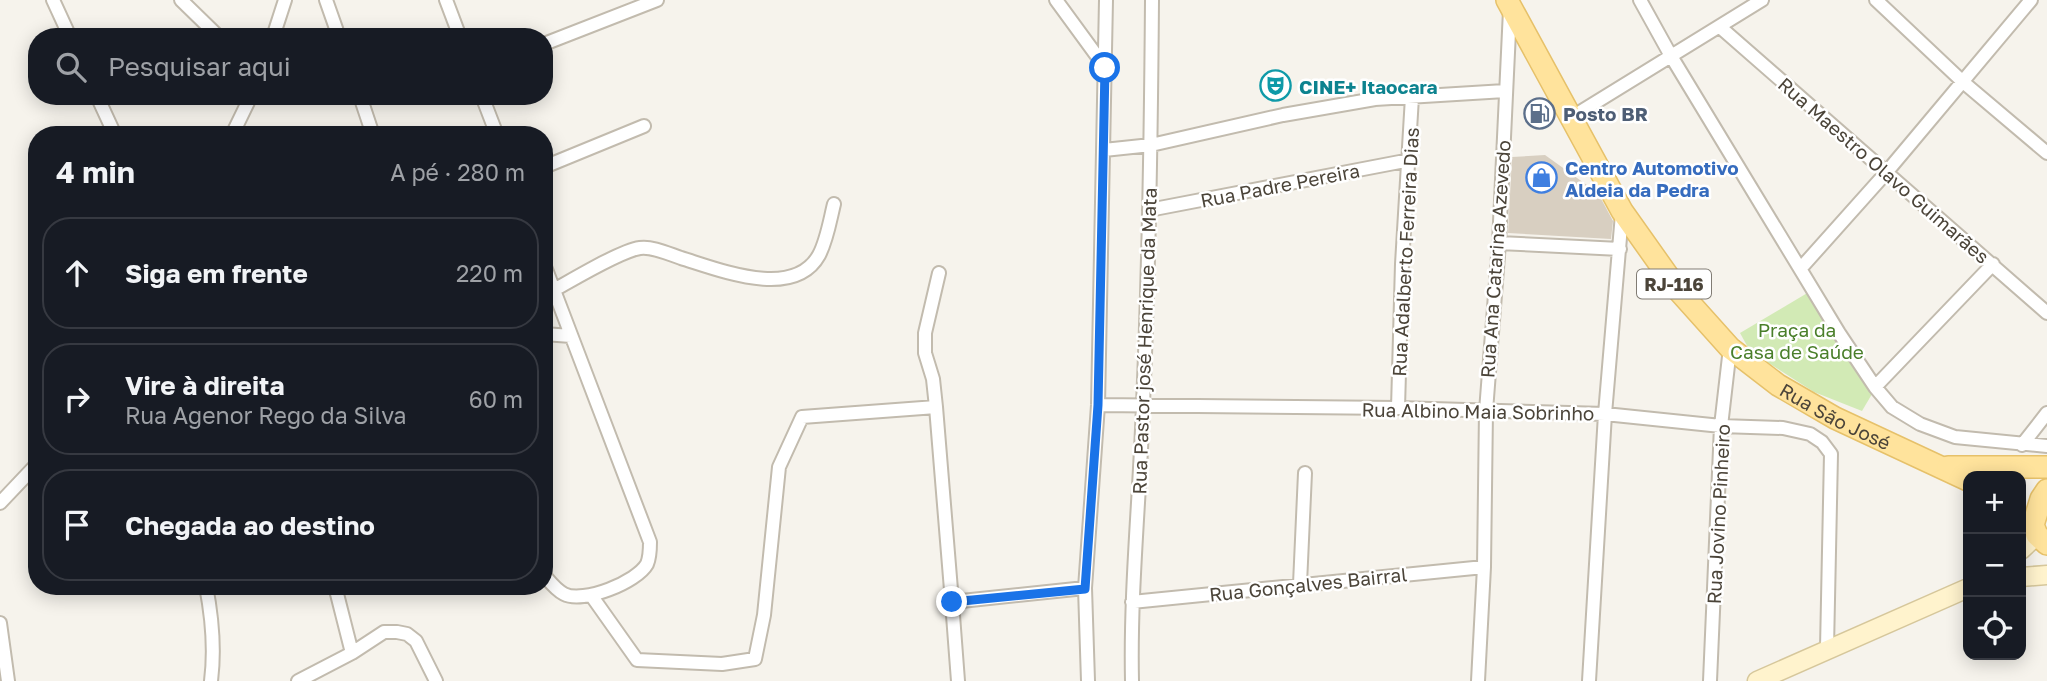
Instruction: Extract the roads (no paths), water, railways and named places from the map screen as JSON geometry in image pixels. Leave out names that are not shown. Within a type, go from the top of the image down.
[{"type":"main road","name":"Rua São José","points":[[1512,1],[1622,211],[1678,290],[1730,348],[1778,385],[1835,418],[1963,477]]},
{"type":"main road","name":"Rua São José","points":[[1943,467],[2047,467]]},
{"type":"main road","points":[[2035,530],[2041,499],[2047,490]]},
{"type":"main road","points":[[2026,577],[2047,575]]},
{"type":"main road","points":[[1757,681],[1826,648],[1963,590]]},
{"type":"street","points":[[53,0],[66,28]]},
{"type":"street","points":[[181,0],[210,28]]},
{"type":"street","points":[[276,28],[285,0]]},
{"type":"street","points":[[326,0],[336,28]]},
{"type":"street","points":[[446,0],[457,28]]},
{"type":"street","points":[[553,40],[657,0]]},
{"type":"street","points":[[1056,0],[1105,68]]},
{"type":"street","points":[[1088,681],[1085,589],[1098,405],[1106,0]]},
{"type":"street","name":"Rua Pastor josé Henrique da Mata","points":[[1132,681],[1132,602],[1143,404],[1151,145],[1152,0]]},
{"type":"street","points":[[1640,0],[1671,56],[1839,333],[1875,387],[1892,407],[1920,424],[1955,437],[2047,446]]},
{"type":"street","points":[[1572,117],[1762,0]]},
{"type":"street","points":[[1876,0],[1963,82],[2047,153]]},
{"type":"street","points":[[1801,268],[1885,174],[2031,0]]},
{"type":"street","name":"Rua Ana Catarina Azevedo","points":[[1478,681],[1484,567],[1486,411],[1499,243],[1505,91],[1512,1]]},
{"type":"street","name":"Rua Maestro Olavo Guimarães","points":[[1720,27],[2047,313]]},
{"type":"street","points":[[1104,150],[1151,145],[1283,115],[1374,99],[1505,91]]},
{"type":"street","name":"Rua Adalberto Ferreira Dias","points":[[1398,408],[1402,264],[1412,97]]},
{"type":"street","points":[[101,105],[111,126]]},
{"type":"street","points":[[236,126],[247,105]]},
{"type":"street","points":[[363,105],[370,126]]},
{"type":"street","points":[[485,105],[494,126]]},
{"type":"street","points":[[553,163],[644,126]]},
{"type":"street","name":"Rua Padre Pereira","points":[[1149,210],[1410,160]]},
{"type":"street","points":[[553,584],[563,594],[574,597],[591,595],[614,587],[646,566],[650,555],[650,542],[554,290],[628,251],[641,247],[717,269],[764,279],[788,279],[801,275],[812,266],[820,253],[834,204]]},
{"type":"street","points":[[1589,681],[1605,414],[1622,211]]},
{"type":"street","points":[[1499,243],[1620,249]]},
{"type":"street","points":[[1875,387],[1993,264]]},
{"type":"street","points":[[939,273],[925,334],[925,353],[933,379],[936,407],[958,681]]},
{"type":"street","points":[[553,334],[571,335]]},
{"type":"street","name":"Rua Jovino Pinheiro","points":[[1710,681],[1721,426],[1730,348]]},
{"type":"street","name":"Rua Albino Maia Sobrinho","points":[[1098,405],[1398,408],[1605,414],[1721,426],[1783,428],[1810,434],[1822,442],[1831,454],[1826,648]]},
{"type":"street","points":[[591,595],[637,660],[722,664],[755,659],[764,615],[779,467],[802,417],[936,407]]},
{"type":"street","points":[[2022,445],[2047,413]]},
{"type":"street","points":[[0,503],[28,473]]},
{"type":"street","points":[[1300,584],[1305,473]]},
{"type":"street","name":"Rua Gonçalves Bairral","points":[[1132,602],[1484,567]]},
{"type":"street","points":[[952,602],[1085,589]]},
{"type":"street","points":[[208,595],[214,663],[212,681]]},
{"type":"street","points":[[337,595],[352,653]]},
{"type":"street","points":[[0,623],[8,681]]},
{"type":"street","points":[[298,681],[352,653],[384,632],[407,634],[416,641],[436,681]]},
{"type":"place","name":"CINE+ Itaocara","points":[[1276,86]]},
{"type":"place","name":"Posto BR","points":[[1540,113]]},
{"type":"place","name":"Centro Automotivo Aldeia da Pedra","points":[[1542,178]]},
{"type":"park label","name":"Praça da Casa de Saúde","points":[[1797,340]]}]
